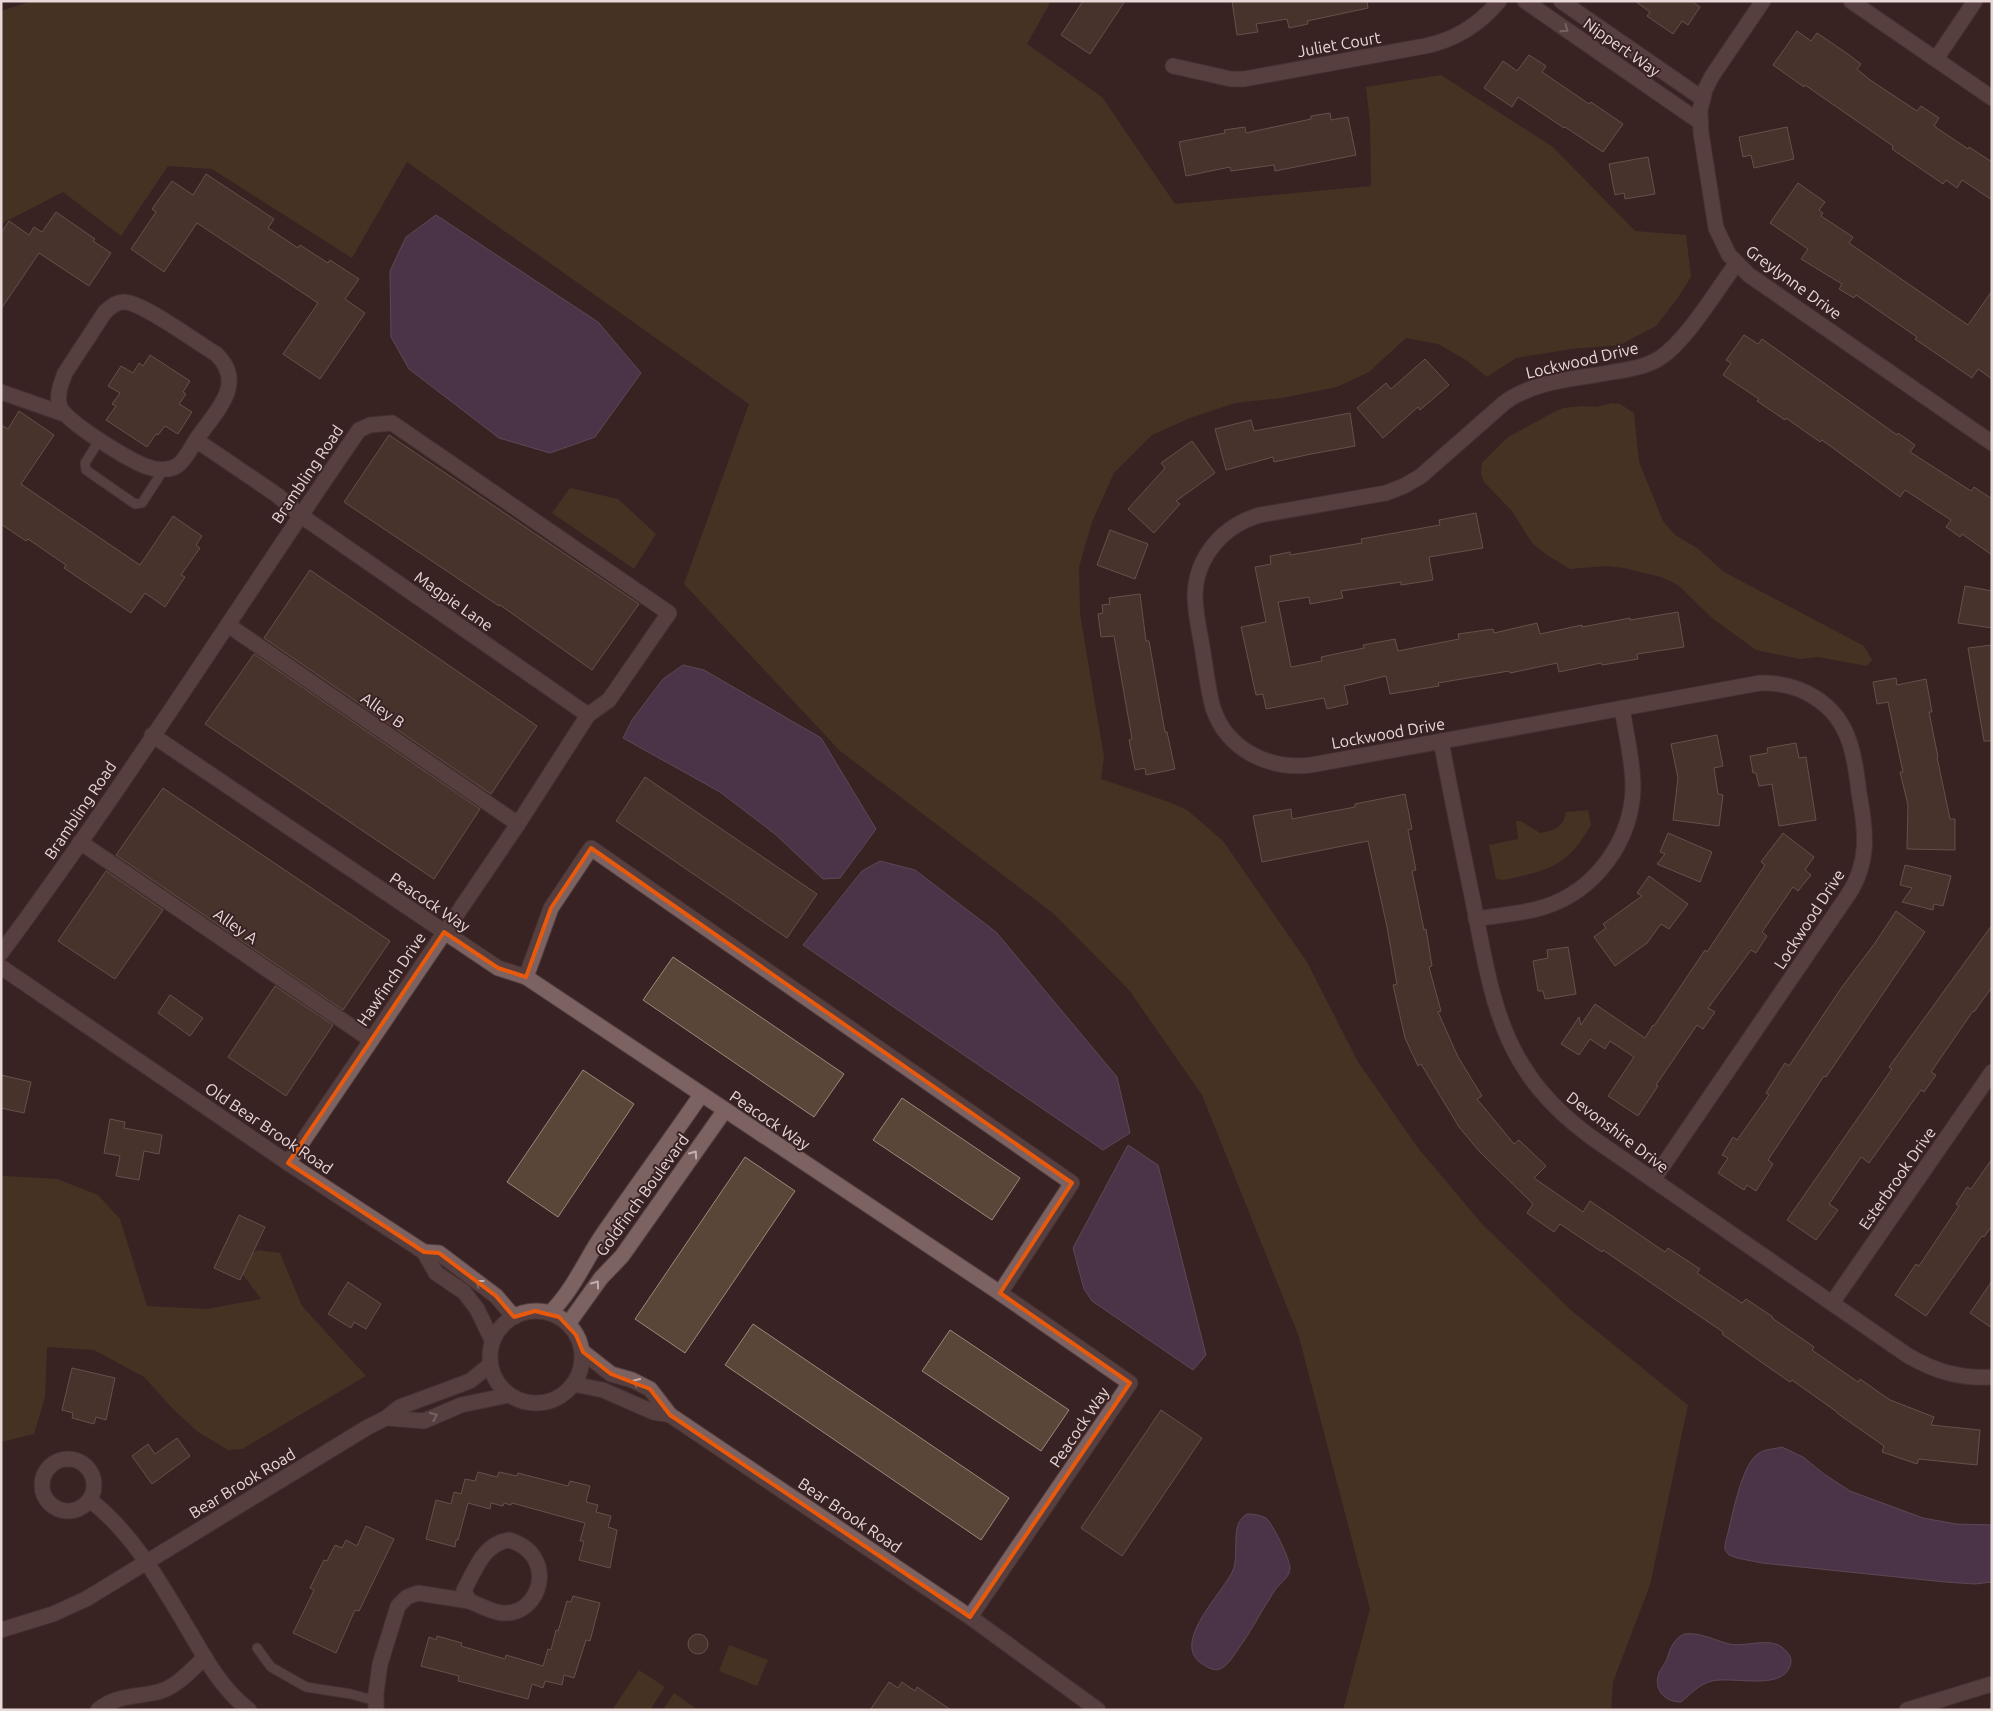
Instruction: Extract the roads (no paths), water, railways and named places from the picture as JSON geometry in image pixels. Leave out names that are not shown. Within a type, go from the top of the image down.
[{"type":"street","name":"Juliet Court","points":[[1173,66],[1241,80],[1425,46],[1448,40],[1469,29],[1487,15],[1499,1]]},
{"type":"street","name":"Nippert Way","points":[[1525,1],[1700,122]]},
{"type":"street","name":"Nippert Way","points":[[1560,1],[1702,99]]},
{"type":"street","name":"Greylynne Drive","points":[[1763,1],[1712,76],[1702,99],[1700,122],[1716,228],[1726,250],[1736,264],[1758,280],[1992,443]]},
{"type":"street","points":[[1851,1],[1992,98]]},
{"type":"street","points":[[1936,60],[1975,1]]},
{"type":"street","name":"Lockwood Drive","points":[[1653,1180],[1852,890],[1864,860],[1865,829],[1853,755],[1846,733],[1839,720],[1817,699],[1804,691],[1783,684],[1760,683],[1295,767],[1266,761],[1252,755],[1228,736],[1220,723],[1210,694],[1195,597],[1198,574],[1207,554],[1227,531],[1253,517],[1386,492],[1404,486],[1421,476],[1504,403],[1528,389],[1635,368],[1655,361],[1680,340],[1736,264]]},
{"type":"street","points":[[123,301],[140,306],[216,354],[227,368],[230,376],[228,393],[178,465],[164,469],[154,469],[141,464],[100,439],[74,424],[64,414],[60,406],[59,395],[60,384],[65,373],[110,307],[123,301]]},
{"type":"street","points":[[1,392],[64,414]]},
{"type":"street","name":"Brambling Road","points":[[1,953],[80,842],[359,430],[370,425],[392,423],[669,612],[609,700],[588,715]]},
{"type":"street","name":"Magpie Lane","points":[[196,440],[277,495],[300,515],[588,715]]},
{"type":"street","name":"Alley B","points":[[228,625],[518,824]]},
{"type":"street","points":[[1476,919],[1532,910],[1559,901],[1574,893],[1592,879],[1614,853],[1628,821],[1633,788],[1622,708]]},
{"type":"street","name":"Hawfinch Drive","points":[[288,1163],[518,824],[588,715]]},
{"type":"street","name":"Peacock Way","points":[[152,735],[498,968],[526,977],[1130,1383],[970,1617]]},
{"type":"street","name":"Devonshire Drive","points":[[1441,741],[1476,919],[1497,1013],[1509,1042],[1525,1070],[1544,1095],[1566,1118],[1906,1355],[1926,1366],[1958,1376],[1992,1378]]},
{"type":"street","name":"Alley A","points":[[80,842],[371,1040]]},
{"type":"street","points":[[526,977],[551,908],[591,848],[1072,1184],[1000,1294]]},
{"type":"street","name":"Old Bear Brook Road","points":[[1,966],[288,1163],[424,1252],[436,1272],[464,1292],[477,1309],[492,1340]]},
{"type":"street","name":"Esterbrook Drive","points":[[1832,1303],[1992,1072]]},
{"type":"street","name":"Goldfinch Boulevard","points":[[550,1313],[575,1282],[600,1239],[701,1095]]},
{"type":"street","name":"Goldfinch Boulevard","points":[[568,1324],[601,1278],[622,1256],[725,1110]]},
{"type":"street","points":[[424,1252],[439,1253],[493,1294],[514,1317]]},
{"type":"street","points":[[509,1395],[497,1381],[490,1365],[492,1340],[504,1323],[520,1313],[535,1311],[550,1313],[568,1324]]},
{"type":"street","name":"Bear Brook Road","points":[[568,1324],[576,1335],[582,1352],[611,1374],[632,1380],[650,1389],[670,1415],[970,1617],[1079,1704],[1098,1710]]},
{"type":"street","points":[[386,1418],[424,1421],[461,1405],[509,1395],[532,1402],[547,1401],[562,1394],[573,1384],[581,1370],[582,1352]]},
{"type":"street","name":"Bear Brook Road","points":[[1,1630],[61,1610],[86,1599],[368,1427],[386,1418],[400,1407],[470,1381],[490,1365]]},
{"type":"street","points":[[573,1384],[603,1390],[653,1412],[670,1415]]},
{"type":"street","points":[[90,1500],[106,1513],[147,1562],[223,1684],[249,1710]]},
{"type":"street","points":[[376,1705],[380,1664],[398,1606],[407,1597],[418,1593],[469,1601],[500,1613],[508,1613],[521,1608],[532,1600],[538,1588],[540,1575],[538,1562],[530,1550],[520,1543],[509,1540],[498,1542],[488,1548],[464,1590],[469,1601]]},
{"type":"street","points":[[98,1710],[121,1697],[158,1692],[173,1686],[205,1657]]},
{"type":"street","points":[[1908,1710],[1992,1684]]},
{"type":"lane","points":[[100,439],[84,463],[86,470],[136,504],[142,503],[164,469]]},
{"type":"lane","points":[[256,1648],[271,1667],[306,1687],[351,1694],[376,1705]]}]
